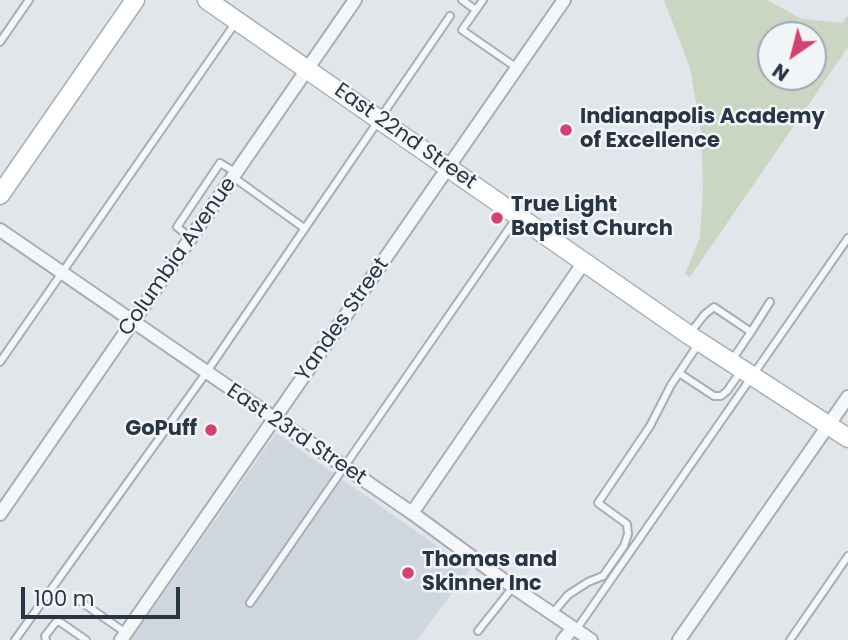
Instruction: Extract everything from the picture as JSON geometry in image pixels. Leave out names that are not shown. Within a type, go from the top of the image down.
[{"type":"main road","points":[[0,195],[135,0]]},
{"type":"main road","name":"East 22nd Street","points":[[207,0],[695,338],[848,438]]},
{"type":"street","name":"Columbia Avenue","points":[[0,514],[355,0]]},
{"type":"street","name":"Yandes Street","points":[[123,636],[564,0]]},
{"type":"street","name":"East 23rd Street","points":[[0,230],[592,640]]},
{"type":"street","points":[[412,513],[584,262]]},
{"type":"street","points":[[679,640],[848,397]]},
{"type":"street","points":[[563,640],[574,629]]},
{"type":"lane","points":[[0,42],[29,0]]},
{"type":"lane","points":[[462,0],[476,10]]},
{"type":"lane","points":[[462,30],[482,0]]},
{"type":"lane","points":[[15,640],[206,373],[449,18],[517,68]]},
{"type":"lane","points":[[0,362],[237,21]]},
{"type":"lane","points":[[191,238],[177,227],[220,163],[304,228]]},
{"type":"lane","points":[[250,603],[518,216]]},
{"type":"lane","points":[[679,373],[714,397],[727,391],[742,368],[848,238]]},
{"type":"lane","points":[[574,629],[742,368],[751,332],[770,302]]},
{"type":"lane","points":[[552,614],[568,595],[603,576],[624,546],[628,534],[626,524],[598,503],[650,426],[679,373],[695,338],[699,320],[714,307],[751,332]]},
{"type":"lane","points":[[790,640],[848,556]]},
{"type":"lane","points":[[478,631],[513,587]]},
{"type":"lane","points":[[77,598],[123,636]]},
{"type":"lane","points":[[46,640],[45,636],[56,622],[60,621],[86,640]]},
{"type":"shaded area","points":[[276,433],[470,569],[417,640],[131,640]]},
{"type":"green space","points":[[664,0],[767,0],[802,19],[822,21],[757,21],[757,91],[818,91],[690,277],[685,274],[700,238],[703,188],[701,132],[690,68]]},
{"type":"green space","points":[[848,15],[848,47],[827,78],[827,22],[842,23]]},
{"type":"place","name":"Indianapolis Academy of Excellence","points":[[566,130]]},
{"type":"place","name":"True Light Baptist Church","points":[[497,218]]},
{"type":"place","name":"GoPuff","points":[[211,430]]},
{"type":"place","name":"Thomas and Skinner Inc","points":[[408,573]]}]
